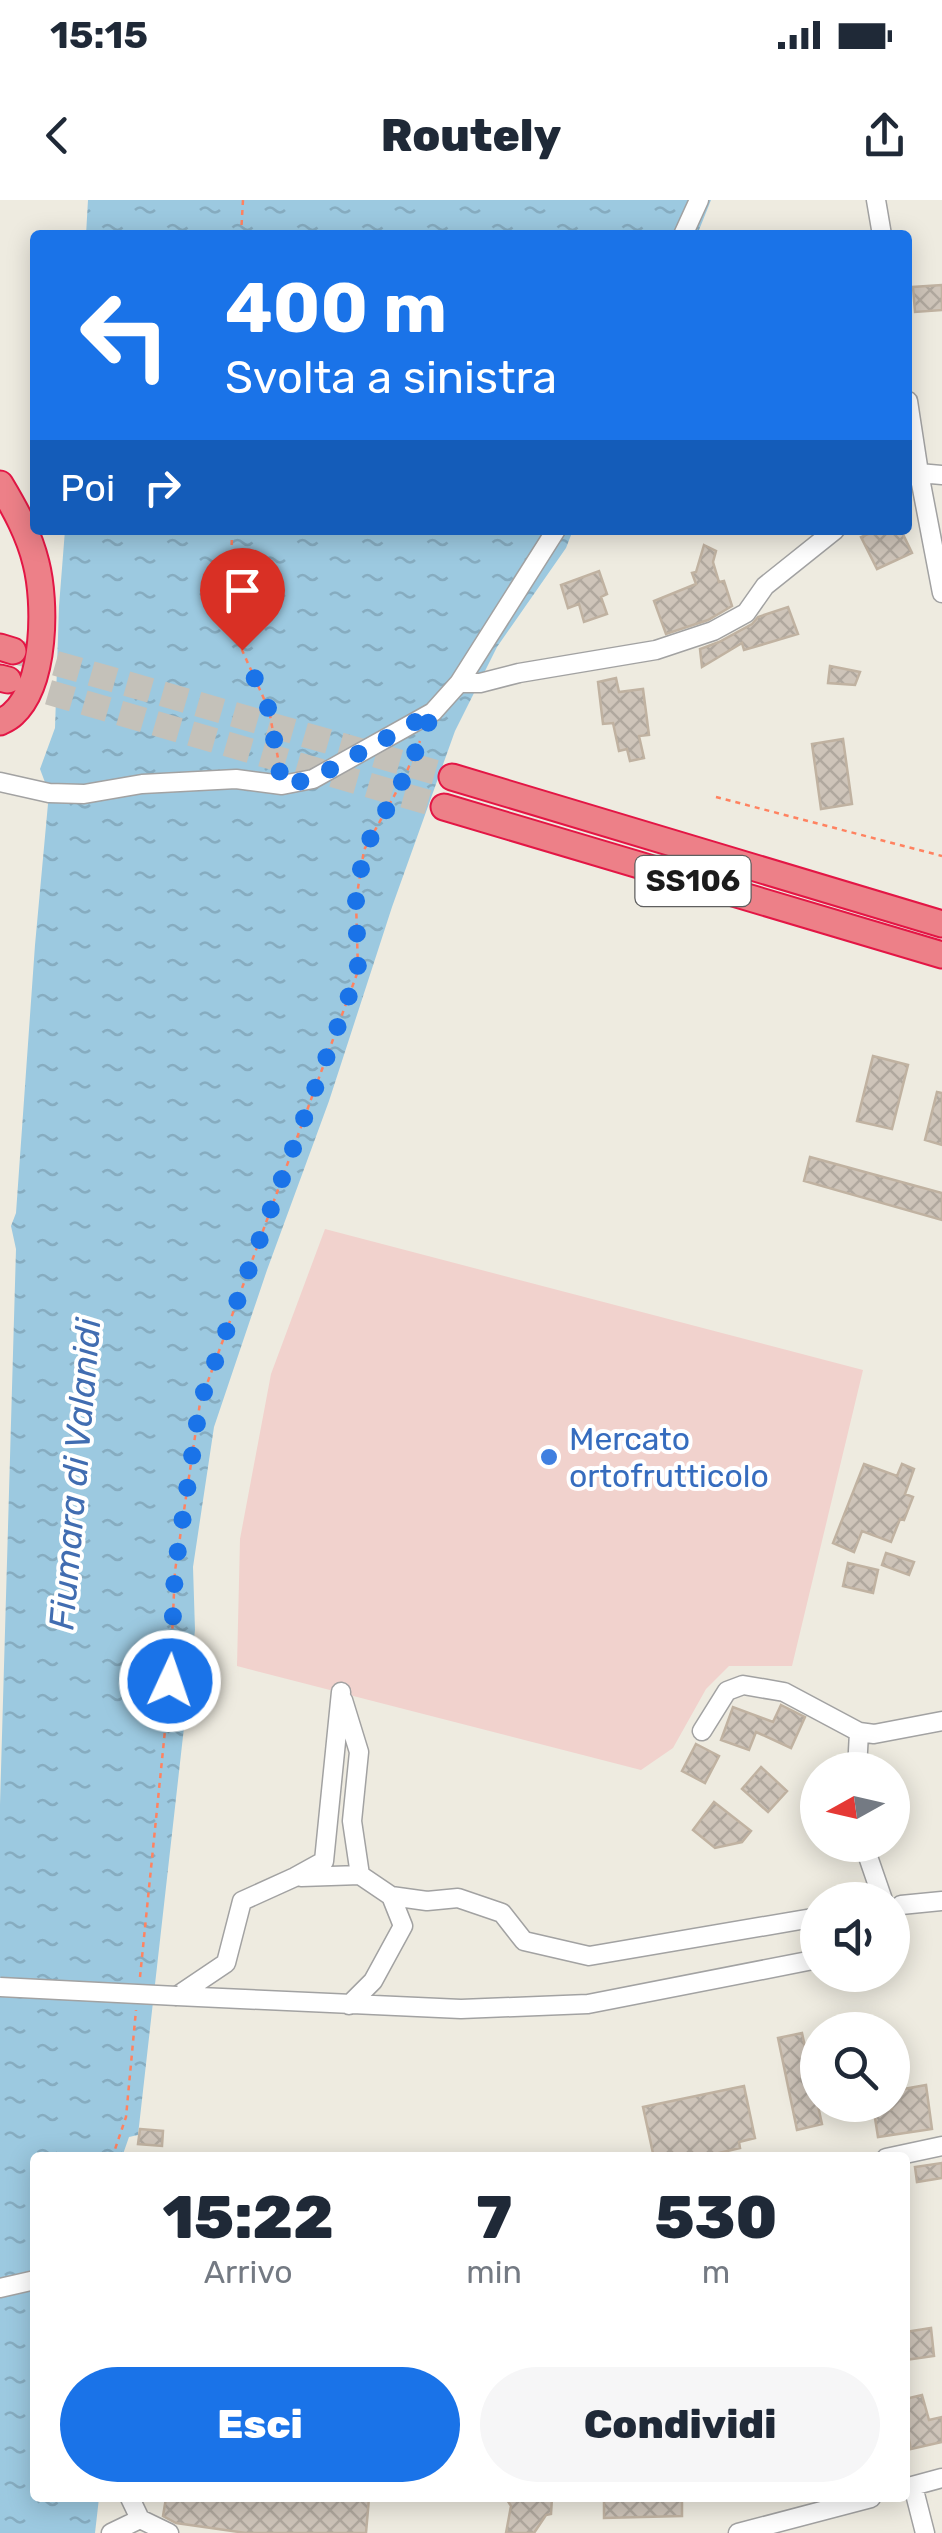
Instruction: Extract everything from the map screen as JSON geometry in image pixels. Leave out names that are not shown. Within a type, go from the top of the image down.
[{"type":"highway","points":[[0,484],[21,519],[36,562],[42,600],[36,672],[26,698],[0,722]]},
{"type":"highway","name":"SS106","points":[[452,777],[942,924]]},
{"type":"highway","name":"SS106","points":[[444,807],[942,955]]},
{"type":"street","points":[[685,230],[699,200]]},
{"type":"street","points":[[876,200],[881,230]]},
{"type":"street","points":[[942,475],[913,475],[942,592]]},
{"type":"street","points":[[0,782],[49,793],[84,794],[142,784],[236,779],[282,785],[313,779],[433,712],[459,683],[553,535]]},
{"type":"street","points":[[459,683],[480,683],[656,650],[713,631],[746,613],[764,586],[830,535]]},
{"type":"street","points":[[702,1731],[728,1691],[743,1684],[784,1692],[859,1732],[874,1734],[942,1721]]},
{"type":"street","points":[[177,1996],[226,1964],[242,1901],[324,1861],[341,1692],[359,1752],[352,1821],[360,1875]]},
{"type":"street","points":[[857,1752],[859,1732]]},
{"type":"street","points":[[295,1878],[360,1875],[391,1896],[458,1898],[502,1913],[524,1941],[589,1956],[800,1920]]},
{"type":"street","points":[[348,2005],[374,1981],[403,1926],[391,1896]]},
{"type":"street","points":[[910,1902],[942,1901]]},
{"type":"street","points":[[0,1987],[462,2009],[588,2004],[800,1963]]},
{"type":"street","points":[[910,2153],[942,2146]]},
{"type":"street","points":[[0,2288],[30,2281]]},
{"type":"street","points":[[910,2487],[942,2478]]},
{"type":"street","points":[[910,2490],[925,2533]]},
{"type":"street","points":[[132,2502],[140,2519],[169,2533]]},
{"type":"street","points":[[738,2533],[856,2502]]},
{"type":"street","points":[[111,2533],[140,2519]]},
{"type":"path","points":[[242,200],[242,230]]},
{"type":"path","points":[[232,535],[231,576],[242,650],[269,710],[282,785]]},
{"type":"path","points":[[140,1978],[170,1681],[175,1570],[200,1403],[358,971],[356,900],[364,850],[404,778],[433,712]]},
{"type":"path","points":[[716,797],[942,856]]},
{"type":"path","points":[[114,2152],[126,2116],[138,1998]]},
{"type":"shaded area","name":"Mercato ortofrutticolo","points":[[325,1229],[863,1370],[792,1666],[729,1666],[706,1689],[673,1748],[641,1770],[237,1666],[240,1539],[271,1374]]},
{"type":"water","points":[[88,200],[711,200],[699,230],[86,230]]},
{"type":"water","name":"Fiumara di Valanidi","points":[[65,535],[571,535],[497,647],[455,731],[214,1427],[193,1567],[195,1630],[138,2135],[129,2137],[124,2152],[30,2152],[30,2502],[99,2502],[95,2533],[0,2533],[0,1805],[16,1249],[11,1226],[16,1213],[49,793],[40,769],[55,728]]},
{"type":"building","points":[[942,285],[942,310],[915,312],[913,287]]},
{"type":"building","points":[[903,535],[912,553],[877,569],[861,537]]},
{"type":"building","points":[[704,545],[716,551],[713,562],[732,606],[708,620],[666,634],[654,601],[696,584],[692,573],[696,572]]},
{"type":"building","points":[[599,571],[607,594],[601,597],[607,614],[584,622],[579,604],[568,608],[561,585]]},
{"type":"building","points":[[788,607],[798,634],[744,650],[742,643],[702,667],[700,649],[752,624],[758,617]]},
{"type":"building","points":[[830,666],[860,672],[855,685],[828,683]]},
{"type":"building","points":[[616,678],[619,692],[643,689],[649,735],[639,736],[644,758],[630,761],[627,749],[619,751],[613,723],[603,724],[598,682]]},
{"type":"building","points":[[843,739],[852,804],[821,809],[812,744]]},
{"type":"building","points":[[873,1056],[908,1065],[892,1129],[857,1121]]},
{"type":"building","points":[[937,1092],[942,1093],[942,1145],[925,1140]]},
{"type":"building","points":[[810,1157],[942,1193],[942,1220],[804,1181]]},
{"type":"building","points":[[864,1464],[897,1476],[902,1464],[914,1469],[905,1494],[913,1497],[891,1542],[862,1531],[854,1552],[833,1543]]},
{"type":"building","points":[[886,1553],[914,1562],[909,1575],[882,1565]]},
{"type":"building","points":[[848,1563],[878,1570],[873,1593],[843,1586]]},
{"type":"building","points":[[781,1705],[805,1717],[791,1748],[756,1732],[749,1750],[721,1740],[733,1707],[773,1722]]},
{"type":"building","points":[[696,1744],[719,1756],[705,1783],[682,1771]]},
{"type":"building","points":[[761,1767],[787,1791],[768,1812],[742,1789]]},
{"type":"building","points":[[714,1802],[751,1831],[742,1842],[715,1848],[693,1830]]},
{"type":"building","points":[[800,2033],[800,2122],[822,2124],[797,2130],[778,2038]]},
{"type":"building","points":[[926,2085],[932,2129],[878,2137],[876,2122],[910,2122],[910,2088]]},
{"type":"building","points":[[744,2086],[755,2138],[739,2142],[740,2148],[723,2152],[653,2152],[643,2107]]},
{"type":"building","points":[[140,2129],[163,2131],[162,2146],[138,2144]]},
{"type":"building","points":[[942,2163],[942,2178],[917,2182],[915,2167]]},
{"type":"building","points":[[931,2328],[934,2356],[910,2359],[910,2331]]},
{"type":"building","points":[[922,2395],[929,2420],[942,2417],[942,2442],[911,2449],[910,2398]]},
{"type":"building","points":[[165,2502],[369,2502],[366,2533],[246,2533],[176,2523],[163,2516]]},
{"type":"building","points":[[508,2502],[552,2502],[551,2514],[546,2515],[534,2533],[506,2533]]},
{"type":"building","points":[[604,2502],[682,2502],[682,2516],[604,2518]]},
{"type":"tunnel","points":[[20,653],[452,777]]},
{"type":"tunnel","points":[[13,682],[444,807]]},
{"type":"place","name":"Mercato ortofrutticolo","points":[[549,1457]]},
{"type":"route","points":[[170,1681],[175,1570],[200,1403],[358,971],[356,900],[364,850],[404,778],[433,712],[313,779],[282,785],[269,710],[242,650]]}]
